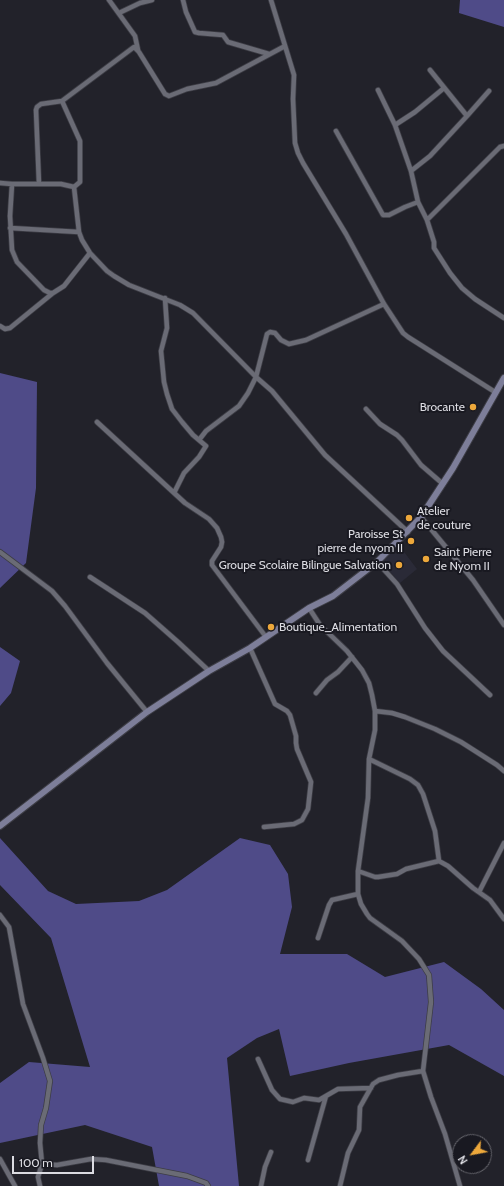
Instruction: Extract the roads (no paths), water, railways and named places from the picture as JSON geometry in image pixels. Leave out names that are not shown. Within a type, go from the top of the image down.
[{"type":"main road","points":[[0,826],[147,712],[209,671],[250,648],[309,608],[333,596],[377,562],[421,517],[443,484],[504,378]]},
{"type":"street","points":[[109,0],[135,36],[139,52]]},
{"type":"street","points":[[118,13],[140,3],[152,0]]},
{"type":"street","points":[[183,0],[186,12],[195,32],[223,35],[228,42],[269,54]]},
{"type":"street","points":[[271,0],[294,74],[293,100],[295,143],[298,153],[346,234],[384,304],[408,337],[495,392]]},
{"type":"street","points":[[39,184],[36,107],[41,104],[62,101],[134,46],[165,94],[169,96],[186,89],[216,83],[285,46]]},
{"type":"street","points":[[430,70],[467,116]]},
{"type":"street","points":[[395,125],[415,112],[444,88]]},
{"type":"street","points":[[378,90],[395,125],[411,171],[418,202],[427,220],[434,242],[434,248],[450,273],[462,288],[504,318]]},
{"type":"street","points":[[411,171],[430,156],[489,91]]},
{"type":"street","points":[[62,101],[80,141],[81,179],[80,182],[74,187]]},
{"type":"street","points":[[336,131],[383,215],[389,216],[418,202]]},
{"type":"street","points":[[427,220],[500,147],[504,146]]},
{"type":"street","points":[[0,183],[61,184],[74,187]]},
{"type":"street","points":[[12,184],[10,216],[12,250],[17,262],[44,290],[53,293]]},
{"type":"street","points":[[74,187],[79,232],[82,240],[90,253],[107,271],[129,285],[165,298],[193,313],[256,377],[272,391],[325,455],[408,532]]},
{"type":"street","points":[[10,228],[79,232]]},
{"type":"street","points":[[0,326],[4,329],[10,328],[53,293],[64,286],[90,253]]},
{"type":"street","points":[[165,298],[167,328],[161,351],[164,382],[172,409],[189,431],[206,446],[199,457],[179,480],[174,493]]},
{"type":"street","points":[[199,440],[206,431],[239,406],[248,393],[256,377],[267,334],[270,332],[276,333],[281,340],[289,344],[306,340],[384,304]]},
{"type":"street","points":[[366,409],[380,424],[397,435],[421,465],[443,484]]},
{"type":"street","points":[[97,422],[185,503],[208,519],[217,528],[222,542],[221,547],[212,561],[212,565],[266,637]]},
{"type":"street","points":[[421,517],[473,580],[504,625]]},
{"type":"street","points":[[0,552],[52,591],[65,606],[107,663],[147,712]]},
{"type":"street","points":[[377,562],[397,584],[425,628],[443,651],[490,695]]},
{"type":"street","points":[[90,577],[145,613],[209,671]]},
{"type":"street","points":[[309,608],[320,625],[352,656],[369,683],[375,711],[375,730],[369,759],[368,798],[358,871],[358,894],[364,910],[370,918],[402,941],[419,959],[429,976],[431,1002],[423,1071],[445,1134],[460,1186]]},
{"type":"street","points":[[250,648],[275,704],[290,715],[296,736],[297,749],[311,782],[308,809],[302,820],[294,824],[264,827]]},
{"type":"street","points":[[316,693],[352,656]]},
{"type":"street","points":[[375,711],[392,713],[435,729],[461,742],[504,771]]},
{"type":"street","points":[[369,759],[410,779],[420,789],[436,836],[438,861]]},
{"type":"street","points":[[479,892],[504,843]]},
{"type":"street","points":[[358,871],[378,877],[397,874],[406,869],[438,861],[448,866],[490,900],[504,919]]},
{"type":"street","points":[[318,938],[332,900],[358,894]]},
{"type":"street","points":[[0,915],[9,927],[23,1004],[50,1081],[46,1108],[41,1125],[40,1144],[42,1164],[38,1177],[40,1186]]},
{"type":"street","points":[[258,1059],[272,1090],[280,1099],[293,1102],[304,1098],[319,1100],[338,1090],[371,1088]]},
{"type":"street","points":[[340,1186],[348,1153],[359,1130],[360,1106],[371,1088],[379,1080],[423,1071]]},
{"type":"street","points":[[308,1160],[326,1096]]},
{"type":"street","points":[[261,1186],[265,1167],[271,1152]]},
{"type":"street","points":[[0,1159],[15,1186]]},
{"type":"street","points":[[42,1164],[57,1165],[91,1159],[106,1160],[187,1176],[206,1183],[208,1186]]},
{"type":"place","name":"Brocante","points":[[473,407]]},
{"type":"place","name":"Atelier de couture","points":[[409,518]]},
{"type":"place","name":"Paroisse St pierre de nyom II","points":[[411,541]]},
{"type":"place","name":"Saint Pierre de Nyom II","points":[[426,559]]},
{"type":"place","name":"Groupe Scolaire Bilingue Salvation","points":[[399,565]]},
{"type":"place","name":"Boutique_Alimentation","points":[[271,627]]}]
